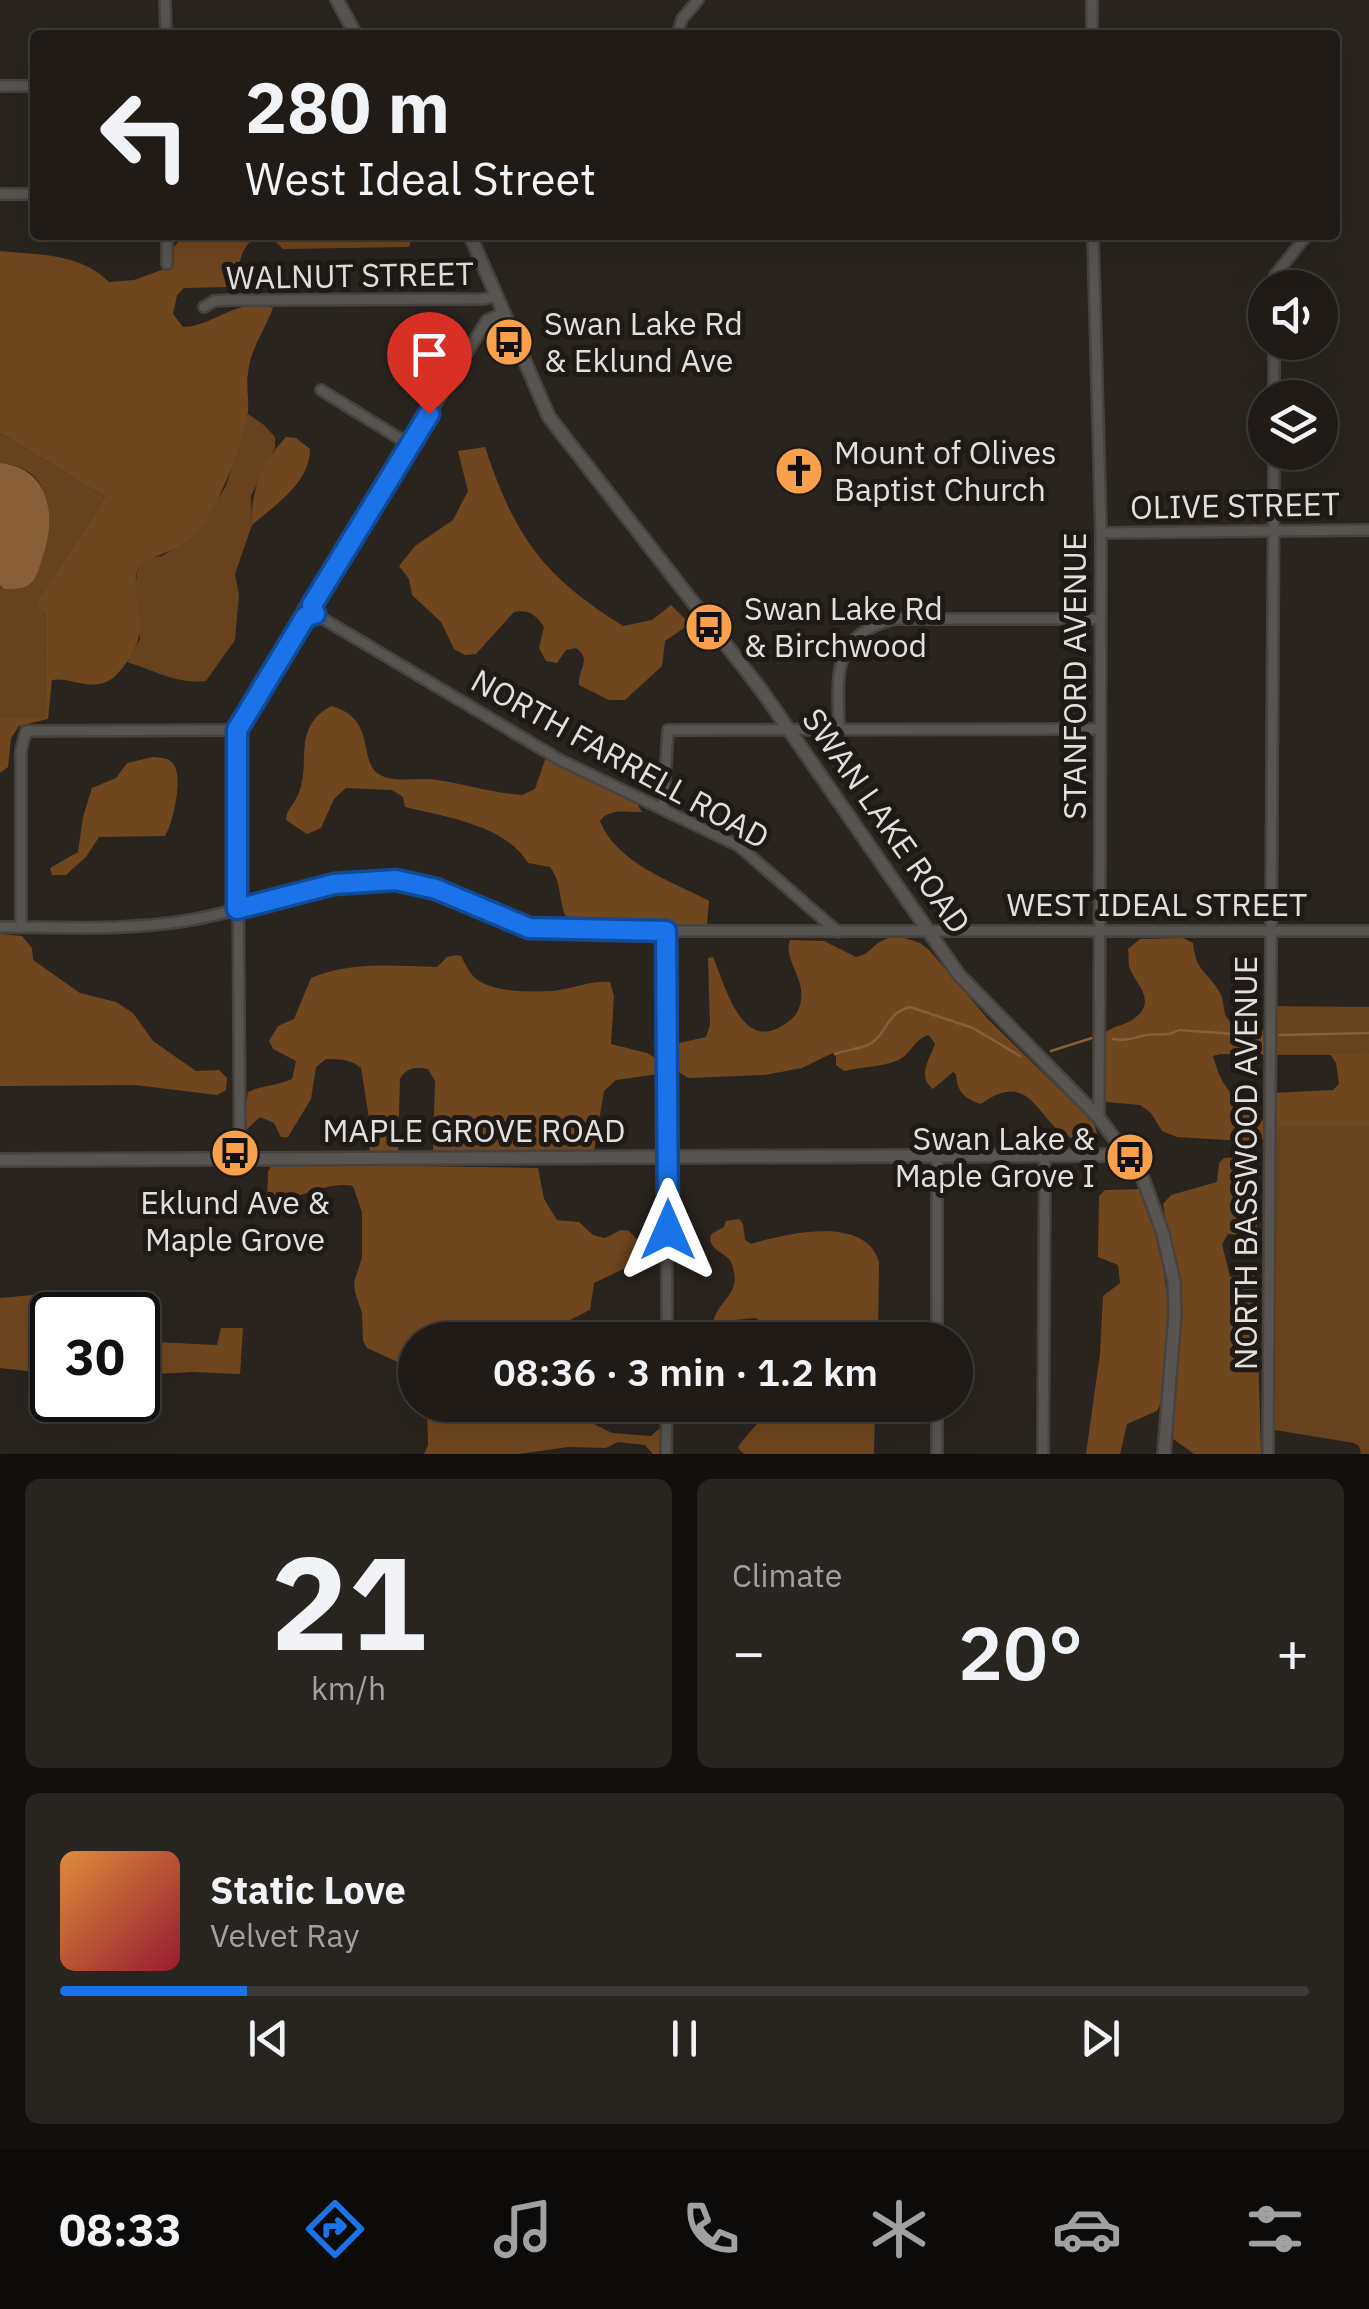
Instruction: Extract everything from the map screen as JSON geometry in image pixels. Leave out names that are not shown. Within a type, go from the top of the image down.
[{"type":"street","points":[[165,0],[166,30]]},
{"type":"street","points":[[337,0],[353,30]]},
{"type":"street","points":[[679,30],[682,19],[698,0]]},
{"type":"street","points":[[1092,0],[1092,30]]},
{"type":"street","points":[[0,86],[30,86]]},
{"type":"street","points":[[0,194],[30,194]]},
{"type":"street","points":[[167,264],[168,240]]},
{"type":"street","name":"SWAN LAKE ROAD","points":[[472,240],[548,417],[789,728],[927,930],[972,988],[1099,1118],[1148,1189],[1164,1234],[1174,1282],[1164,1454]]},
{"type":"street","name":"STANFORD AVENUE","points":[[1092,240],[1101,532],[1099,1118]]},
{"type":"street","points":[[1279,270],[1302,240]]},
{"type":"street","name":"WALNUT STREET","points":[[204,308],[229,300],[497,296]]},
{"type":"street","points":[[240,1160],[237,730],[487,320],[504,313]]},
{"type":"street","points":[[321,390],[410,445]]},
{"type":"street","name":"NORTH BASSWOOD AVENUE","points":[[1268,1454],[1274,470]]},
{"type":"street","name":"OLIVE STREET","points":[[1101,532],[1369,530]]},
{"type":"street","name":"NORTH FARRELL ROAD","points":[[311,612],[541,750],[739,846],[838,932]]},
{"type":"street","points":[[840,730],[838,668],[850,642],[875,624],[895,620],[1098,619]]},
{"type":"street","points":[[20,927],[24,732],[31,728],[237,730]]},
{"type":"street","points":[[663,808],[668,730],[1098,728]]},
{"type":"street","name":"WEST IDEAL STREET","points":[[0,927],[166,924],[334,884],[396,880],[436,889],[529,928],[1369,931]]},
{"type":"street","points":[[666,931],[667,1322]]},
{"type":"street","name":"MAPLE GROVE ROAD","points":[[0,1160],[1128,1155]]},
{"type":"street","points":[[937,1156],[937,1322]]},
{"type":"street","points":[[1043,1454],[1045,1156]]},
{"type":"street","points":[[666,1454],[667,1422]]},
{"type":"street","points":[[937,1422],[937,1454]]},
{"type":"shaded area","points":[[180,240],[252,240],[229,287],[184,288],[177,295],[173,314],[183,327],[237,308],[273,308],[249,364],[248,412],[235,460],[219,497],[191,538],[138,567],[140,627],[124,666],[113,678],[99,684],[52,680],[48,719],[19,726],[11,738],[8,767],[0,773],[0,718],[45,718],[46,613],[37,604],[105,497],[0,433],[0,251],[72,261],[109,282],[134,280],[167,268]]},
{"type":"shaded area","points":[[274,240],[411,240],[409,247],[283,249]]},
{"type":"shaded area","points":[[248,414],[275,437],[275,448],[251,496],[252,525],[235,574],[239,595],[235,640],[206,681],[176,679],[127,662],[140,639],[134,595],[138,567],[193,536],[226,486]]},
{"type":"shaded area","points":[[0,433],[105,497],[38,604],[46,613],[45,718],[0,718],[0,585],[4,589],[26,586],[45,511],[44,494],[37,479],[23,469],[0,463]]},
{"type":"shaded area","points":[[286,437],[296,438],[310,449],[304,472],[290,492],[252,525],[259,478]]},
{"type":"shaded area","points":[[485,447],[520,530],[571,589],[623,626],[652,620],[671,605],[690,624],[665,641],[662,666],[625,700],[609,700],[579,685],[584,661],[576,648],[566,650],[557,663],[546,661],[539,648],[544,627],[532,614],[514,612],[476,654],[465,655],[454,649],[441,622],[412,595],[409,579],[399,566],[415,546],[453,520],[468,491],[458,451]]},
{"type":"shaded area","points":[[0,463],[30,474],[46,497],[47,543],[35,578],[25,587],[4,589],[0,585]]},
{"type":"shaded area","points":[[331,706],[356,720],[374,770],[388,778],[437,780],[522,795],[535,789],[546,757],[637,804],[642,812],[614,812],[600,821],[608,836],[647,870],[709,901],[707,924],[570,924],[550,867],[528,863],[518,850],[490,831],[405,807],[403,797],[392,790],[346,788],[334,799],[321,828],[307,834],[286,820],[301,786],[310,726]]},
{"type":"shaded area","points":[[153,757],[170,761],[177,772],[176,801],[165,836],[99,837],[86,857],[66,875],[52,875],[50,868],[78,852],[92,788],[116,778],[127,763]]},
{"type":"shaded area","points":[[0,934],[22,936],[32,948],[33,960],[80,993],[116,1002],[133,1013],[153,1041],[196,1071],[219,1070],[227,1078],[226,1090],[217,1095],[135,1085],[0,1086]]},
{"type":"shaded area","points":[[898,936],[930,951],[988,1019],[1093,1122],[1097,1133],[1094,1139],[1075,1139],[1061,1132],[1029,1098],[1017,1092],[1001,1093],[981,1104],[970,1100],[960,1090],[953,1072],[933,1089],[925,1074],[935,1044],[929,1035],[896,1061],[844,1071],[836,1065],[833,1053],[802,1068],[765,1075],[688,1078],[677,1071],[675,1044],[706,1037],[710,1025],[708,958],[713,957],[728,996],[744,1021],[765,1032],[787,1023],[800,1005],[800,984],[789,954],[790,940],[824,941],[856,957],[883,940]]},
{"type":"shaded area","points":[[1183,938],[1193,943],[1197,960],[1220,993],[1229,1020],[1263,1030],[1265,1055],[1213,1056],[1228,1089],[1263,1121],[1267,1135],[1259,1142],[1177,1137],[1162,1131],[1151,1113],[1140,1105],[1106,1102],[1106,1032],[1132,1020],[1145,1004],[1129,966],[1128,949],[1140,939]]},
{"type":"shaded area","points":[[461,956],[474,977],[500,989],[553,991],[610,982],[614,996],[611,1044],[659,1060],[659,1074],[616,1080],[604,1091],[594,1151],[433,1151],[435,1081],[428,1069],[419,1068],[409,1070],[400,1079],[398,1151],[369,1153],[371,1130],[361,1068],[336,1059],[326,1059],[316,1067],[311,1099],[288,1137],[281,1137],[274,1123],[260,1117],[242,1130],[248,1092],[292,1079],[296,1061],[273,1049],[269,1041],[278,1026],[294,1019],[311,978],[357,967],[437,967],[447,957]]},
{"type":"shaded area","points":[[1272,1006],[1369,1007],[1369,1055],[1271,1055]]},
{"type":"shaded area","points":[[1330,1054],[1369,1055],[1369,1126],[1271,1126],[1271,1093],[1333,1090],[1339,1084],[1336,1063]]},
{"type":"shaded area","points":[[1271,1126],[1369,1126],[1369,1454],[1361,1454],[1354,1443],[1269,1429]]},
{"type":"shaded area","points":[[1240,1157],[1256,1170],[1257,1234],[1252,1243],[1242,1235],[1228,1234],[1222,1244],[1230,1277],[1251,1273],[1256,1278],[1261,1454],[1194,1454],[1172,1438],[1171,1432],[1181,1304],[1163,1204],[1171,1195],[1217,1182],[1219,1163],[1224,1158]]},
{"type":"shaded area","points":[[272,1164],[538,1168],[544,1199],[557,1220],[579,1222],[593,1235],[605,1238],[621,1230],[629,1231],[640,1242],[640,1261],[594,1283],[590,1310],[568,1322],[398,1322],[398,1362],[367,1348],[363,1341],[362,1313],[354,1282],[362,1258],[362,1212],[353,1186],[332,1186],[267,1202]]},
{"type":"shaded area","points":[[1141,1189],[1165,1280],[1168,1325],[1162,1398],[1157,1411],[1127,1424],[1120,1454],[1086,1454],[1100,1354],[1103,1296],[1120,1283],[1118,1265],[1098,1257],[1099,1196],[1105,1190]]},
{"type":"shaded area","points":[[739,1219],[745,1240],[751,1244],[822,1231],[858,1238],[871,1247],[879,1262],[878,1322],[763,1322],[755,1318],[713,1322],[735,1280],[730,1260],[710,1239],[726,1221]]},
{"type":"shaded area","points":[[30,1295],[30,1371],[0,1368],[0,1298]]},
{"type":"shaded area","points":[[221,1328],[243,1328],[240,1374],[160,1374],[160,1342],[217,1345]]},
{"type":"shaded area","points":[[427,1422],[590,1422],[612,1433],[651,1436],[660,1428],[660,1454],[653,1454],[645,1445],[618,1442],[606,1448],[568,1447],[519,1454],[424,1454],[428,1445]]},
{"type":"shaded area","points":[[759,1422],[875,1422],[874,1454],[744,1454],[738,1448]]},
{"type":"waterway","points":[[835,1054],[868,1045],[895,1014],[910,1007],[973,1028],[1020,1056]]},
{"type":"waterway","points":[[1113,1039],[1179,1030],[1261,1036]]},
{"type":"waterway","points":[[1280,1035],[1369,1033]]},
{"type":"waterway","points":[[1051,1051],[1092,1038]]},
{"type":"place","name":"Swan Lake Rd & Eklund Ave","points":[[509,342]]},
{"type":"place","name":"Mount of Olives Baptist Church","points":[[799,471]]},
{"type":"place","name":"Swan Lake Rd & Birchwood","points":[[709,627]]},
{"type":"place","name":"Eklund Ave & Maple Grove","points":[[235,1153]]},
{"type":"place","name":"Swan Lake & Maple Grove I","points":[[1130,1157]]},
{"type":"route","points":[[429,414],[312,605],[315,614],[306,616],[237,730],[237,909],[334,884],[396,880],[436,889],[529,928],[666,931],[668,1230]]}]
